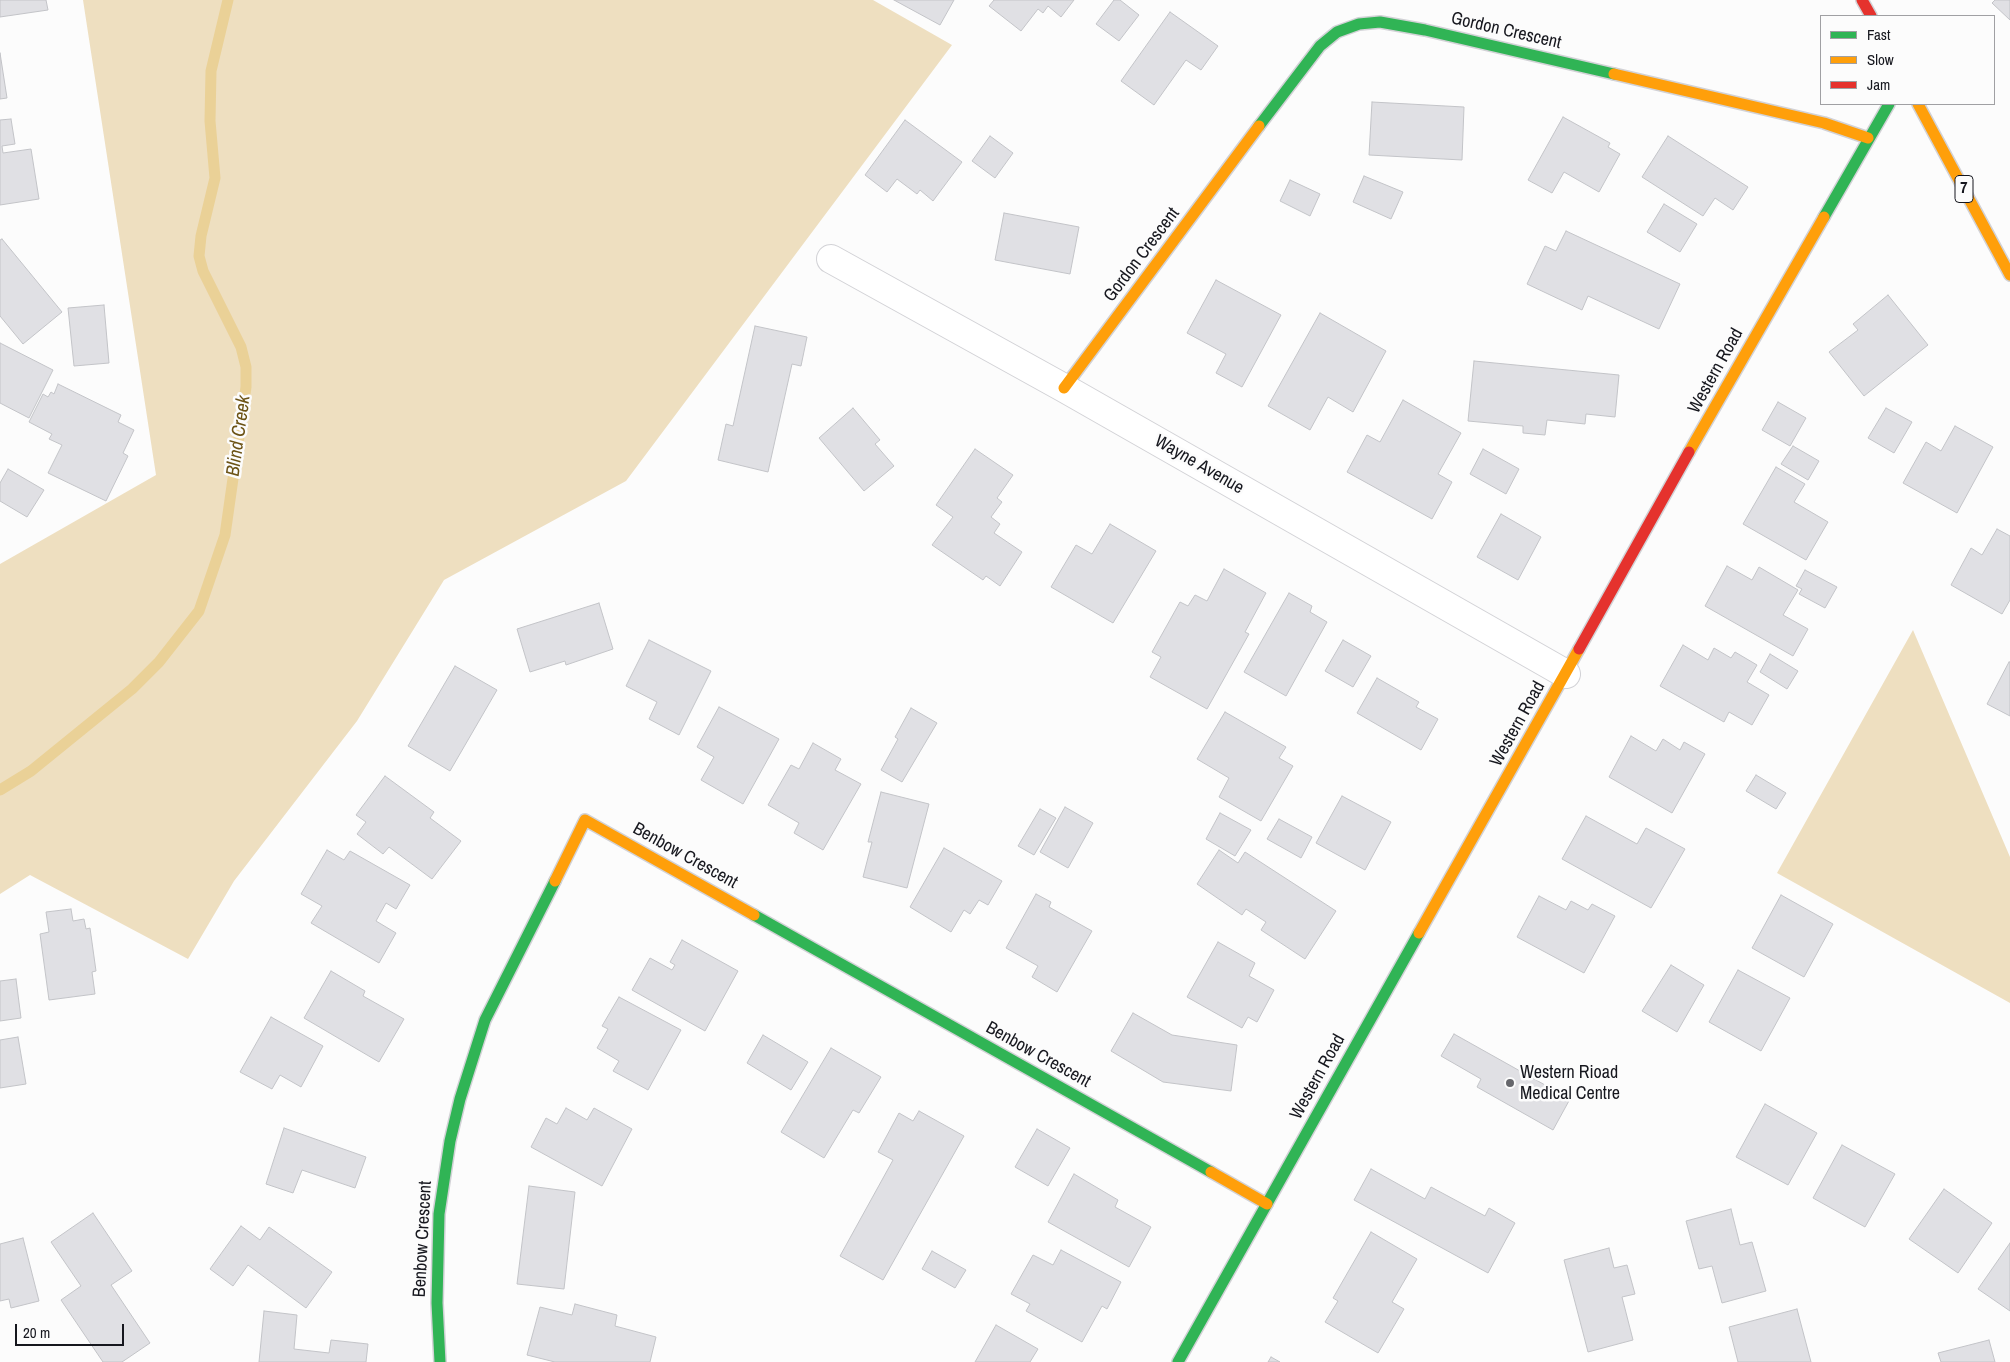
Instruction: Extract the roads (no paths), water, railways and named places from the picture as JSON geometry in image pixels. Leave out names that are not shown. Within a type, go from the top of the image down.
[{"type":"street","points":[[1862,0],[1870,15]]},
{"type":"street","name":"Gordon Crescent","points":[[1064,388],[1307,62],[1320,46],[1338,32],[1359,24],[1380,22],[1425,30],[1824,123],[1868,138]]},
{"type":"street","name":"Western Road","points":[[1178,1362],[1868,138],[1888,105]]},
{"type":"street","name":"7","points":[[1919,105],[2010,276]]},
{"type":"street","name":"Wayne Avenue","points":[[831,259],[1064,388],[1566,674]]},
{"type":"street","name":"Benbow Crescent","points":[[440,1362],[437,1303],[439,1214],[450,1141],[460,1099],[485,1020],[585,820],[1267,1204]]},
{"type":"waterway","name":"Blind Creek","points":[[0,790],[31,771],[132,689],[159,662],[199,611],[225,535],[246,387],[246,367],[241,347],[203,271],[199,256],[201,236],[215,178],[210,121],[211,71],[228,0]]},
{"type":"place","name":"Western Rioad Medical Centre","points":[[1510,1083]]}]
